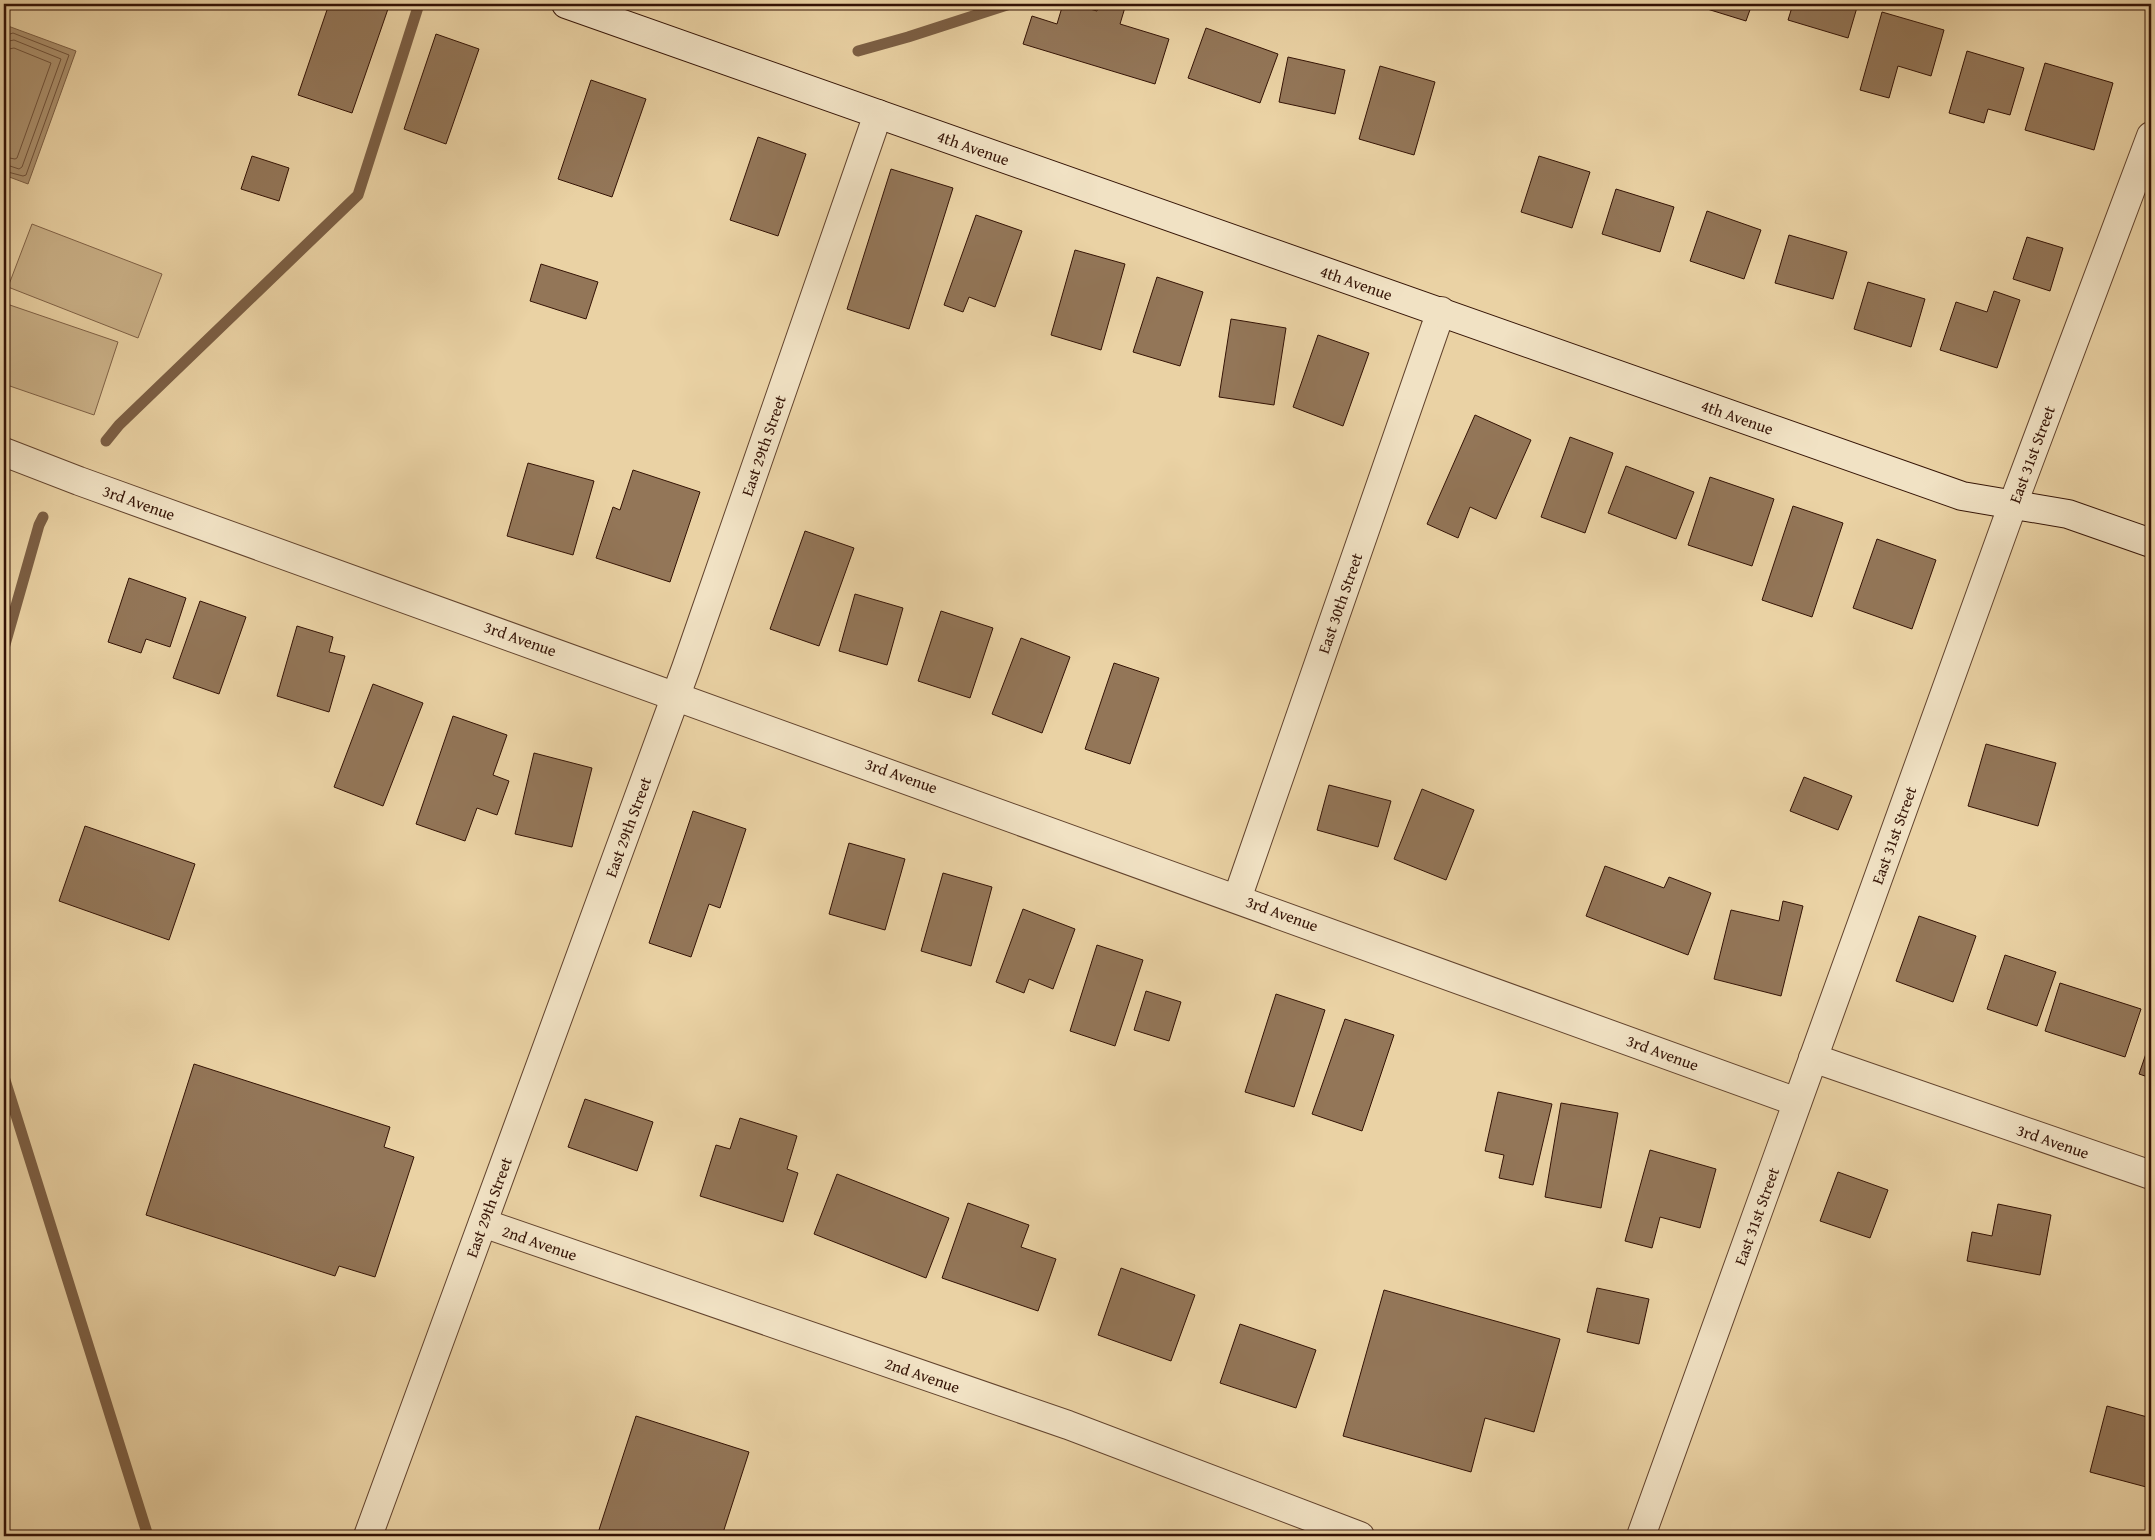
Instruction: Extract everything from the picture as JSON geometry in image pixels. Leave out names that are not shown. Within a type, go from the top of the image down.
[{"type":"street","name":"4th Avenue","points":[[566,4],[1962,496],[2068,514],[2151,543]]},
{"type":"street","name":"East 29th Street","points":[[368,1536],[677,693],[878,114]]},
{"type":"street","name":"East 31st Street","points":[[1641,1536],[2013,504],[2151,136]]},
{"type":"street","name":"East 30th Street","points":[[1238,896],[1441,311]]},
{"type":"street","name":"3rd Avenue","points":[[4,452],[79,481],[677,693],[1238,896],[1797,1102]]},
{"type":"street","name":"3rd Avenue","points":[[1813,1058],[2151,1175]]},
{"type":"street","name":"2nd Avenue","points":[[483,1223],[1068,1425],[1360,1536]]},
{"type":"shaded area","points":[[32,224],[162,274],[138,338],[8,287]]},
{"type":"shaded area","points":[[4,303],[118,342],[94,415],[4,384]]},
{"type":"water","points":[[8,26],[76,51],[28,184],[4,175],[4,37]]},
{"type":"building","points":[[329,4],[383,4],[389,6],[352,113],[298,95]]},
{"type":"building","points":[[1063,4],[1072,4],[1097,11],[1099,4],[1126,4],[1120,24],[1169,39],[1155,84],[1023,44],[1032,16],[1057,24]]},
{"type":"building","points":[[1691,4],[1752,4],[1746,21]]},
{"type":"building","points":[[1793,4],[1858,4],[1848,38],[1788,20]]},
{"type":"building","points":[[1882,12],[1944,30],[1931,76],[1898,66],[1889,98],[1860,90]]},
{"type":"building","points":[[1206,28],[1278,54],[1260,103],[1188,78]]},
{"type":"building","points":[[436,34],[479,49],[446,144],[404,129]]},
{"type":"building","points":[[1967,51],[2024,68],[2010,115],[1988,109],[1984,123],[1949,113]]},
{"type":"building","points":[[1288,57],[1345,70],[1335,114],[1279,102]]},
{"type":"building","points":[[2045,63],[2113,83],[2094,150],[2025,130]]},
{"type":"building","points":[[1380,66],[1435,82],[1414,155],[1359,139]]},
{"type":"building","points":[[591,80],[646,99],[612,197],[558,179]]},
{"type":"building","points":[[758,137],[806,154],[778,236],[730,220]]},
{"type":"building","points":[[252,156],[289,168],[279,201],[241,189]]},
{"type":"building","points":[[1539,156],[1590,172],[1572,228],[1521,212]]},
{"type":"building","points":[[891,169],[953,188],[909,329],[847,309]]},
{"type":"building","points":[[1616,189],[1674,207],[1660,252],[1602,234]]},
{"type":"building","points":[[1707,211],[1761,230],[1744,279],[1690,261]]},
{"type":"building","points":[[976,215],[1022,231],[995,307],[969,297],[963,312],[944,305]]},
{"type":"building","points":[[1789,235],[1847,252],[1833,299],[1775,283]]},
{"type":"building","points":[[2027,237],[2063,248],[2050,291],[2013,279]]},
{"type":"building","points":[[1075,250],[1125,264],[1101,350],[1051,335]]},
{"type":"building","points":[[541,264],[598,282],[586,319],[530,301]]},
{"type":"building","points":[[1157,277],[1203,292],[1180,366],[1133,352]]},
{"type":"building","points":[[1868,282],[1925,299],[1911,347],[1854,329]]},
{"type":"building","points":[[1994,291],[2020,300],[1997,368],[1940,350],[1956,302],[1987,312]]},
{"type":"building","points":[[1231,319],[1286,328],[1274,405],[1219,397]]},
{"type":"building","points":[[1318,335],[1369,353],[1343,426],[1293,407]]},
{"type":"building","points":[[1475,415],[1531,440],[1496,519],[1470,507],[1458,538],[1427,524]]},
{"type":"building","points":[[1570,437],[1613,453],[1585,533],[1541,517]]},
{"type":"building","points":[[528,463],[594,481],[573,555],[507,536]]},
{"type":"building","points":[[1626,466],[1694,492],[1676,539],[1608,513]]},
{"type":"building","points":[[633,470],[700,492],[670,582],[596,558],[613,507],[620,510]]},
{"type":"building","points":[[1710,477],[1774,499],[1752,566],[1688,545]]},
{"type":"building","points":[[1793,506],[1843,523],[1812,617],[1762,600]]},
{"type":"building","points":[[805,531],[854,548],[819,646],[770,629]]},
{"type":"building","points":[[1877,539],[1936,560],[1912,629],[1853,608]]},
{"type":"building","points":[[129,578],[186,598],[170,647],[146,639],[141,653],[108,642]]},
{"type":"building","points":[[855,594],[903,608],[887,665],[839,651]]},
{"type":"building","points":[[200,601],[246,617],[219,694],[173,678]]},
{"type":"building","points":[[941,611],[993,628],[970,698],[918,681]]},
{"type":"building","points":[[297,626],[333,637],[329,652],[345,656],[329,712],[277,696]]},
{"type":"building","points":[[1021,638],[1070,657],[1042,733],[992,714]]},
{"type":"building","points":[[1114,663],[1159,678],[1130,764],[1085,749]]},
{"type":"building","points":[[373,684],[423,703],[383,806],[334,787]]},
{"type":"building","points":[[453,716],[507,735],[493,775],[509,781],[497,815],[477,808],[465,841],[416,824]]},
{"type":"building","points":[[1986,744],[2056,763],[2038,826],[1968,806]]},
{"type":"building","points":[[534,753],[592,768],[572,847],[515,834]]},
{"type":"building","points":[[1804,777],[1852,796],[1838,830],[1790,811]]},
{"type":"building","points":[[1329,785],[1391,801],[1378,847],[1317,830]]},
{"type":"building","points":[[1422,789],[1474,810],[1446,880],[1394,859]]},
{"type":"building","points":[[693,811],[746,829],[720,908],[709,904],[691,957],[649,943]]},
{"type":"building","points":[[85,826],[195,864],[169,940],[59,901]]},
{"type":"building","points":[[849,843],[905,859],[885,930],[829,914]]},
{"type":"building","points":[[1605,866],[1664,888],[1669,877],[1711,893],[1688,955],[1586,916]]},
{"type":"building","points":[[943,873],[992,887],[971,966],[921,951]]},
{"type":"building","points":[[1783,901],[1803,906],[1781,996],[1714,979],[1731,910],[1779,921]]},
{"type":"building","points":[[1023,909],[1075,929],[1053,989],[1029,979],[1024,993],[996,982]]},
{"type":"building","points":[[1919,916],[1976,936],[1953,1002],[1896,981]]},
{"type":"building","points":[[1097,945],[1143,960],[1115,1046],[1070,1031]]},
{"type":"building","points":[[2005,955],[2056,972],[2037,1026],[1987,1009]]},
{"type":"building","points":[[2060,983],[2141,1009],[2125,1057],[2045,1031]]},
{"type":"building","points":[[1146,991],[1181,1002],[1169,1041],[1134,1030]]},
{"type":"building","points":[[1276,994],[1325,1010],[1294,1107],[1245,1092]]},
{"type":"building","points":[[1345,1019],[1394,1035],[1362,1131],[1312,1114]]},
{"type":"building","points":[[2151,1039],[2151,1078],[2139,1074]]},
{"type":"building","points":[[194,1064],[390,1127],[384,1147],[414,1157],[375,1277],[339,1266],[335,1276],[146,1215]]},
{"type":"building","points":[[1498,1092],[1552,1104],[1533,1185],[1499,1178],[1504,1155],[1485,1151]]},
{"type":"building","points":[[585,1099],[653,1122],[637,1171],[568,1147]]},
{"type":"building","points":[[1561,1103],[1618,1113],[1601,1208],[1545,1197]]},
{"type":"building","points":[[740,1118],[797,1136],[787,1169],[798,1173],[783,1222],[700,1196],[716,1145],[730,1149]]},
{"type":"building","points":[[1650,1150],[1716,1169],[1700,1228],[1660,1217],[1652,1248],[1625,1241]]},
{"type":"building","points":[[1838,1172],[1888,1190],[1870,1238],[1820,1221]]},
{"type":"building","points":[[837,1174],[949,1218],[926,1278],[814,1234]]},
{"type":"building","points":[[968,1203],[1029,1225],[1021,1247],[1056,1259],[1038,1311],[942,1278]]},
{"type":"building","points":[[1998,1204],[2051,1215],[2040,1275],[1967,1261],[1972,1232],[1992,1236]]},
{"type":"building","points":[[1121,1268],[1195,1295],[1171,1361],[1098,1335]]},
{"type":"building","points":[[1597,1288],[1649,1299],[1639,1344],[1587,1332]]},
{"type":"building","points":[[1384,1290],[1560,1339],[1534,1432],[1485,1418],[1471,1472],[1343,1436]]},
{"type":"building","points":[[1240,1324],[1316,1350],[1296,1408],[1220,1383]]},
{"type":"building","points":[[2107,1406],[2151,1418],[2150,1488],[2090,1472]]},
{"type":"building","points":[[636,1416],[749,1452],[722,1536],[597,1536]]},
{"type":"waterway","points":[[106,441],[119,425],[358,195],[419,4]]},
{"type":"waterway","points":[[858,51],[1010,4]]},
{"type":"waterway","points":[[4,648],[39,525],[43,517]]},
{"type":"waterway","points":[[4,1077],[148,1536]]}]
